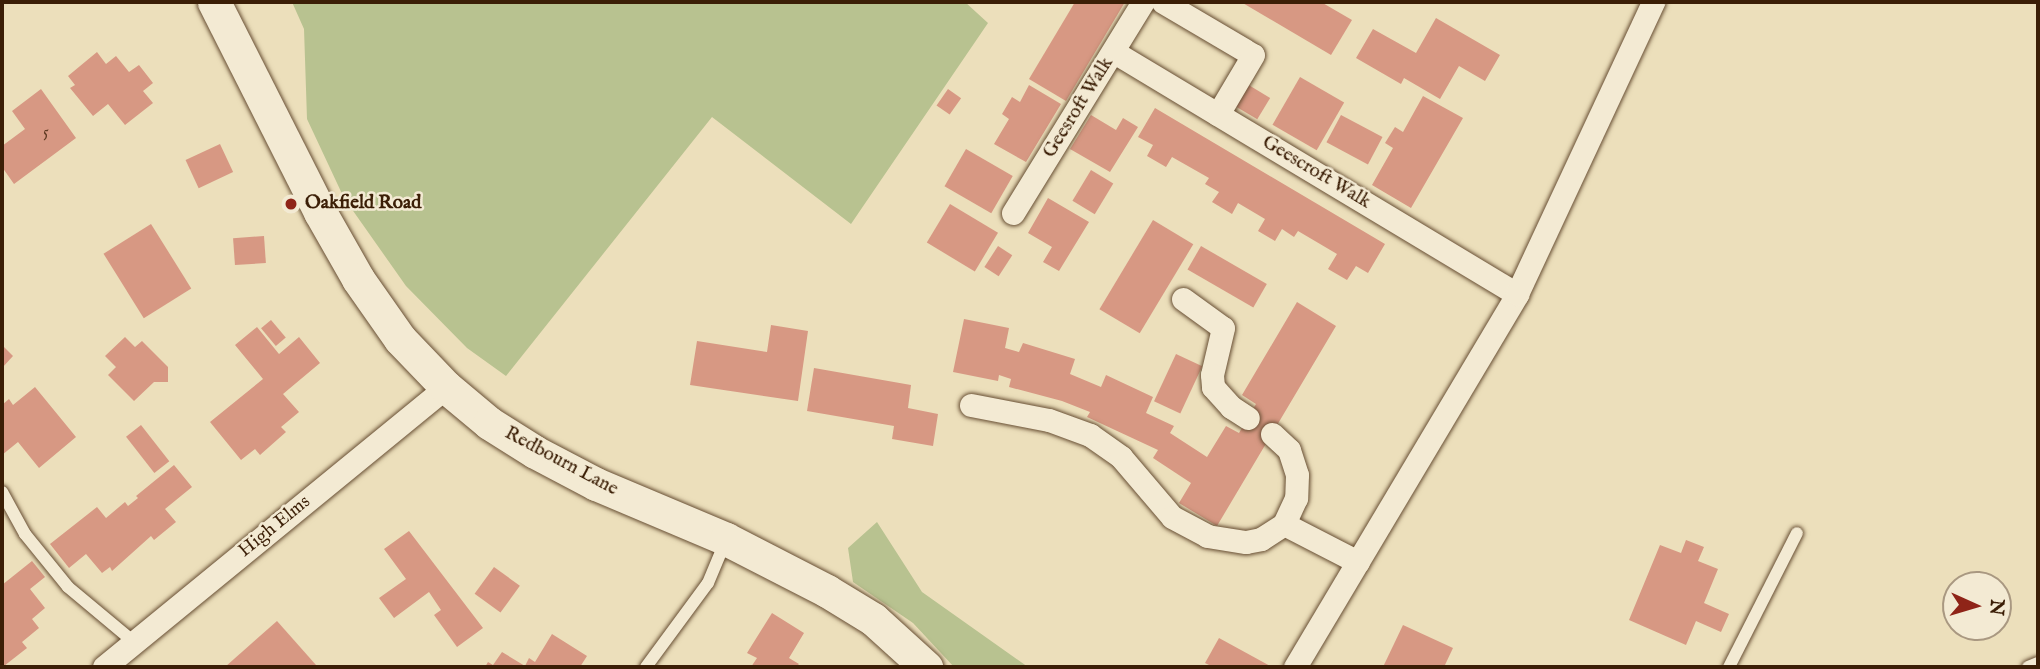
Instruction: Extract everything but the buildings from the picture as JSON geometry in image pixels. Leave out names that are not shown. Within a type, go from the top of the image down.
[{"type":"main road","name":"Redbourn Lane","points":[[214,2],[358,279],[400,339],[446,387],[489,423],[535,452],[596,484],[726,539],[827,591],[873,619],[926,667]]},
{"type":"street","name":"Geesroft Walk","points":[[1013,213],[1143,2]]},
{"type":"street","points":[[1163,2],[1253,55],[1218,114]]},
{"type":"street","points":[[1295,667],[1517,294],[1653,2]]},
{"type":"street","name":"Geescroft Walk","points":[[1114,52],[1517,294]]},
{"type":"street","points":[[1183,299],[1223,328],[1212,375],[1213,387],[1231,407],[1248,418]]},
{"type":"street","name":"High Elms","points":[[104,667],[446,387]]},
{"type":"street","points":[[971,405],[1049,419],[1090,435],[1121,457],[1157,503],[1172,517],[1207,536],[1227,541],[1253,540],[1284,524],[1296,498],[1297,475],[1289,450],[1272,434]]},
{"type":"street","points":[[1284,524],[1358,562]]},
{"type":"lane","points":[[2,492],[25,534],[68,587],[134,642]]},
{"type":"lane","points":[[1729,667],[1797,533]]},
{"type":"lane","points":[[646,667],[708,583],[726,539]]},
{"type":"lane","points":[[2028,667],[2038,663]]},
{"type":"green space","points":[[292,2],[965,2],[988,23],[851,224],[712,117],[506,376],[467,348],[406,286],[344,198],[307,119],[304,29]]},
{"type":"green space","points":[[877,522],[922,592],[1028,667],[954,667],[913,623],[853,582],[848,548]]},
{"type":"place","name":"Oakfield Road","points":[[291,204]]}]
